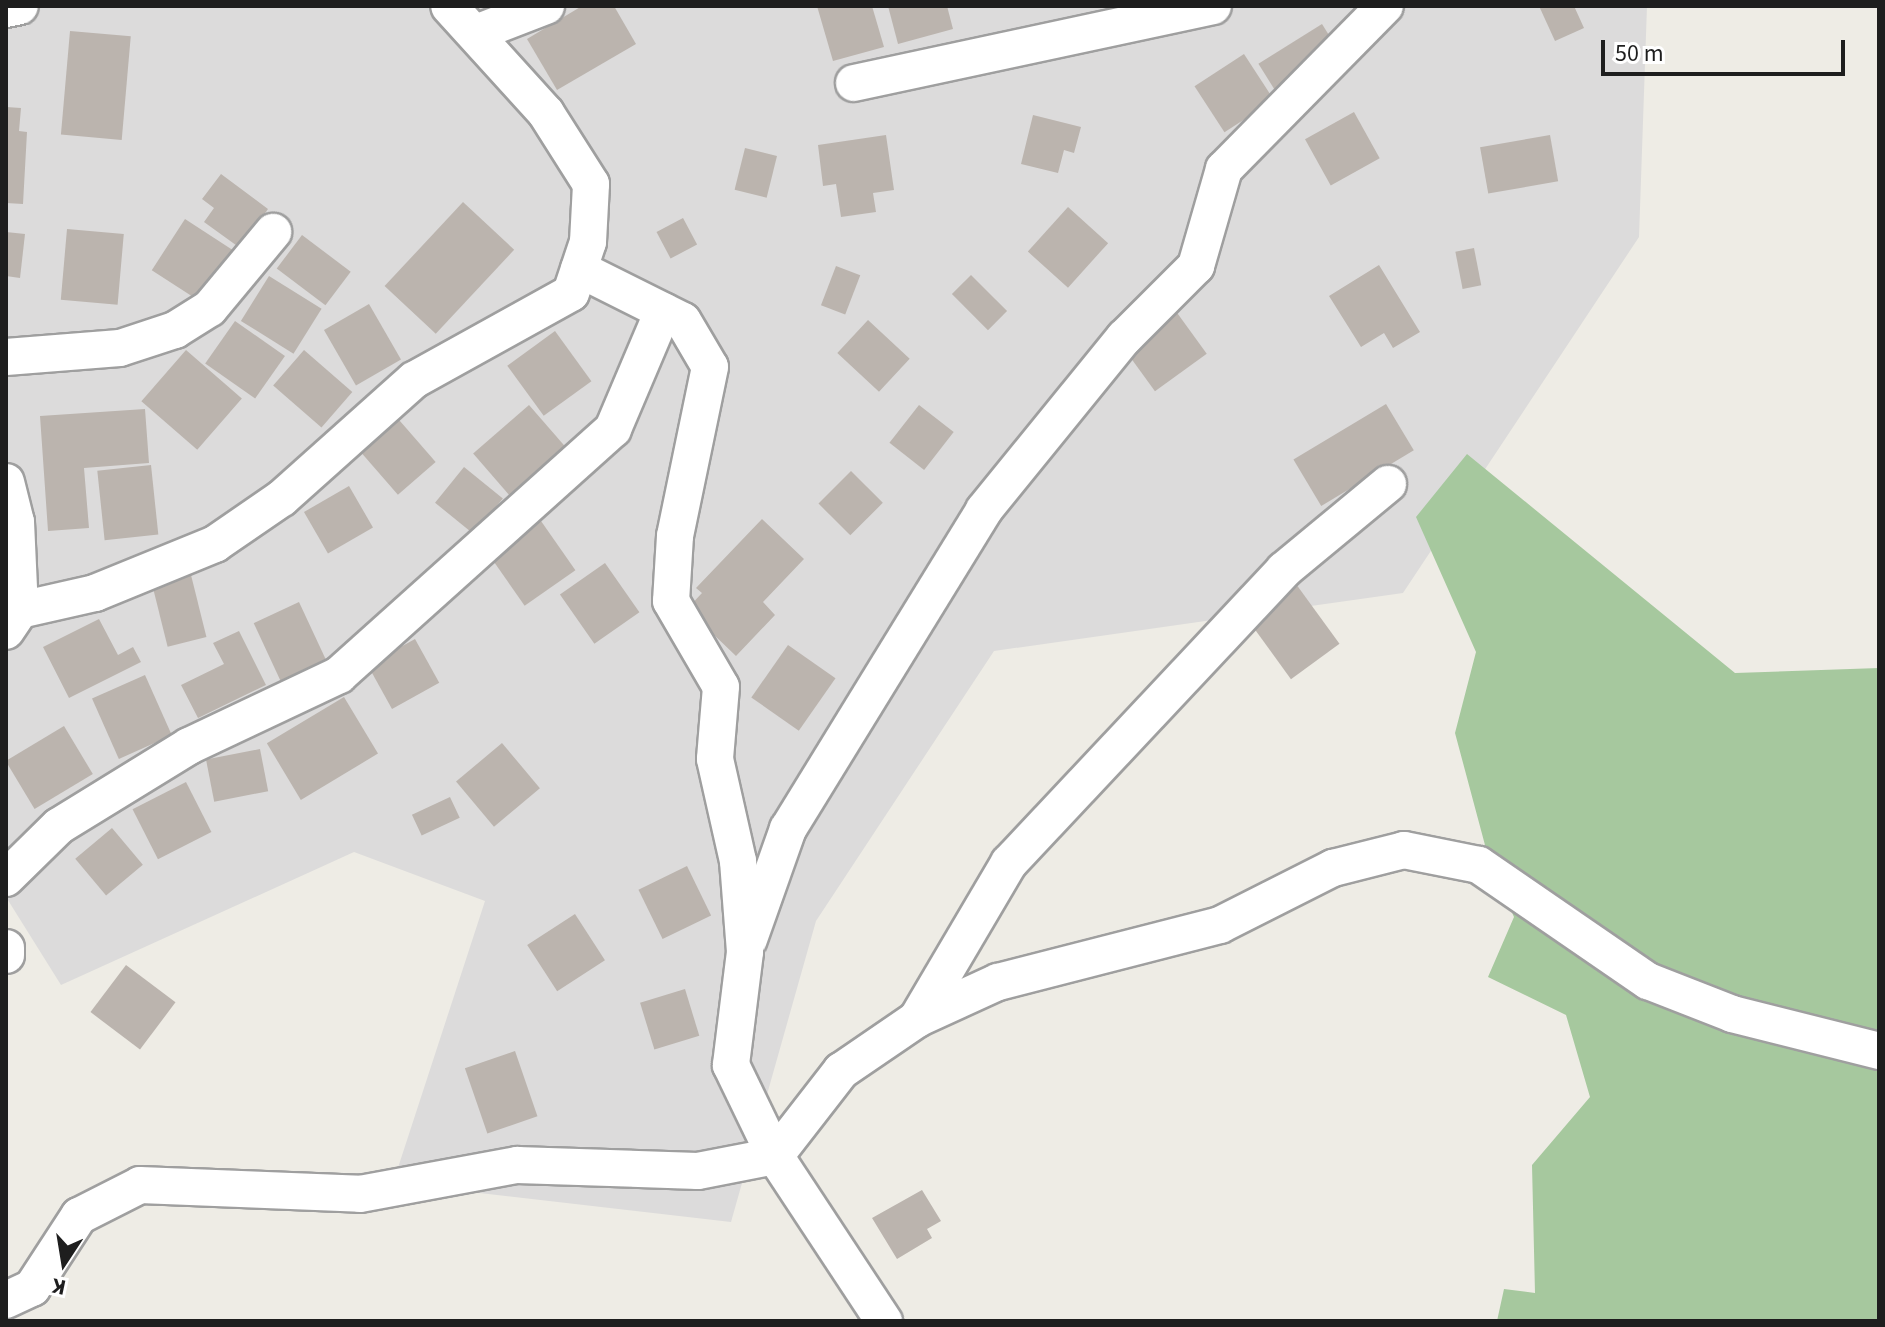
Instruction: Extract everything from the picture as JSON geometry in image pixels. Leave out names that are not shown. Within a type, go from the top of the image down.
[{"type":"street","points":[[6,9],[20,6]]},
{"type":"street","points":[[6,482],[16,522],[13,621],[95,593],[215,544],[282,498],[414,380],[571,293],[579,269],[591,184],[546,113],[449,6]]},
{"type":"street","points":[[476,33],[546,6]]},
{"type":"street","points":[[854,83],[1213,6]]},
{"type":"street","points":[[745,952],[788,829],[984,510],[1124,338],[1196,266],[1224,169],[1385,6]]},
{"type":"street","points":[[6,357],[120,348],[175,330],[210,308],[273,232]]},
{"type":"street","points":[[579,269],[683,321],[710,367],[675,536],[671,601],[721,687],[715,759],[738,861],[745,952],[731,1065],[775,1156],[884,1321]]},
{"type":"street","points":[[6,878],[59,826],[189,746],[339,675],[613,429],[663,311]]},
{"type":"street","points":[[917,1019],[1009,863],[1284,570],[1388,484]]},
{"type":"street","points":[[6,1300],[32,1288],[79,1216],[140,1185],[360,1194],[517,1165],[698,1171],[775,1156],[841,1071],[917,1019],[998,982],[1220,925],[1333,868],[1404,850],[1479,865],[1648,981],[1732,1014],[1879,1051]]},
{"type":"street","points":[[6,948],[6,955]]},
{"type":"shaded area","points":[[6,6],[1647,6],[1639,237],[1403,593],[994,651],[816,921],[731,1222],[393,1183],[485,901],[354,852],[61,985],[6,897]]},
{"type":"green space","points":[[1467,454],[1735,673],[1879,668],[1879,1321],[1497,1321],[1504,1289],[1535,1293],[1532,1165],[1590,1097],[1566,1015],[1488,977],[1514,917],[1489,860],[1455,733],[1476,652],[1416,517]]},
{"type":"building","points":[[582,6],[614,6],[636,44],[557,90],[527,39]]},
{"type":"building","points":[[817,6],[872,6],[884,47],[833,61]]},
{"type":"building","points":[[888,6],[947,6],[953,29],[898,44]]},
{"type":"building","points":[[1539,6],[1574,6],[1584,28],[1555,41]]},
{"type":"building","points":[[1322,24],[1338,50],[1275,90],[1258,64]]},
{"type":"building","points":[[70,31],[131,36],[122,140],[61,135]]},
{"type":"building","points":[[1244,54],[1274,100],[1224,132],[1195,86]]},
{"type":"building","points":[[6,107],[21,108],[19,131],[27,132],[23,204],[6,203]]},
{"type":"building","points":[[1354,112],[1380,158],[1331,186],[1305,139]]},
{"type":"building","points":[[1033,115],[1081,127],[1074,153],[1064,150],[1058,173],[1021,164]]},
{"type":"building","points":[[886,135],[894,190],[873,193],[876,212],[841,217],[836,184],[823,186],[818,145]]},
{"type":"building","points":[[1550,135],[1558,181],[1488,194],[1480,147]]},
{"type":"building","points":[[745,148],[777,156],[767,198],[735,190]]},
{"type":"building","points":[[221,174],[268,209],[240,248],[204,222],[214,208],[202,199]]},
{"type":"building","points":[[463,202],[514,250],[436,334],[385,286]]},
{"type":"building","points":[[1068,207],[1108,243],[1068,288],[1028,252]]},
{"type":"building","points":[[683,218],[697,244],[671,259],[657,232]]},
{"type":"building","points":[[185,219],[235,252],[202,303],[152,270]]},
{"type":"building","points":[[67,229],[124,234],[118,305],[61,300]]},
{"type":"building","points":[[6,232],[25,234],[20,278],[6,276]]},
{"type":"building","points":[[302,235],[351,272],[325,305],[277,269]]},
{"type":"building","points":[[1474,248],[1481,285],[1463,289],[1455,252]]},
{"type":"building","points":[[1379,265],[1420,332],[1393,348],[1384,333],[1361,347],[1329,296]]},
{"type":"building","points":[[836,266],[860,275],[845,315],[821,305]]},
{"type":"building","points":[[971,275],[1007,311],[988,330],[952,294]]},
{"type":"building","points":[[269,276],[322,309],[293,354],[241,321]]},
{"type":"building","points":[[369,304],[401,359],[356,385],[324,330]]},
{"type":"building","points":[[1175,310],[1207,354],[1155,391],[1123,348]]},
{"type":"building","points":[[868,320],[910,359],[879,392],[837,353]]},
{"type":"building","points":[[235,321],[285,356],[255,399],[205,364]]},
{"type":"building","points":[[555,331],[591,381],[544,416],[507,366]]},
{"type":"building","points":[[186,350],[242,399],[197,450],[141,401]]},
{"type":"building","points":[[304,350],[352,392],[321,427],[273,385]]},
{"type":"building","points":[[1386,404],[1414,450],[1321,506],[1293,460]]},
{"type":"building","points":[[529,405],[572,454],[516,503],[473,454]]},
{"type":"building","points":[[919,405],[954,432],[924,470],[889,443]]},
{"type":"building","points":[[145,409],[149,463],[84,468],[89,528],[48,531],[40,416]]},
{"type":"building","points":[[393,413],[436,462],[398,495],[355,446]]},
{"type":"building","points":[[151,465],[158,535],[105,540],[97,471]]},
{"type":"building","points":[[464,467],[503,498],[474,534],[435,503]]},
{"type":"building","points":[[851,471],[883,503],[850,535],[818,504]]},
{"type":"building","points":[[349,486],[373,528],[328,554],[304,512]]},
{"type":"building","points":[[762,519],[804,559],[763,602],[775,615],[736,656],[687,609],[702,593],[696,588]]},
{"type":"building","points":[[541,521],[575,570],[525,606],[490,557]]},
{"type":"building","points":[[605,563],[639,612],[594,644],[560,595]]},
{"type":"building","points":[[190,571],[206,637],[168,647],[151,581]]},
{"type":"building","points":[[1296,584],[1339,644],[1291,679],[1247,619]]},
{"type":"building","points":[[299,602],[326,660],[281,681],[254,623]]},
{"type":"building","points":[[99,619],[118,655],[133,647],[141,662],[69,698],[43,647]]},
{"type":"building","points":[[239,631],[266,685],[198,718],[181,685],[224,664],[213,643]]},
{"type":"building","points":[[415,639],[439,683],[392,709],[368,665]]},
{"type":"building","points":[[788,645],[836,678],[799,731],[751,697]]},
{"type":"building","points":[[145,675],[172,735],[119,759],[92,699]]},
{"type":"building","points":[[344,697],[378,754],[301,800],[267,743]]},
{"type":"building","points":[[64,726],[93,774],[35,809],[6,761]]},
{"type":"building","points":[[502,743],[540,788],[494,827],[456,782]]},
{"type":"building","points":[[260,749],[268,791],[214,802],[206,759]]},
{"type":"building","points":[[186,782],[211,832],[158,859],[133,809]]},
{"type":"building","points":[[450,797],[460,818],[422,836],[412,815]]},
{"type":"building","points":[[112,828],[143,865],[106,896],[75,859]]},
{"type":"building","points":[[687,866],[711,915],[663,939],[638,890]]},
{"type":"building","points":[[575,914],[605,960],[557,991],[527,945]]},
{"type":"building","points":[[126,965],[176,1002],[140,1049],[90,1012]]},
{"type":"building","points":[[685,989],[699,1036],[654,1050],[640,1003]]},
{"type":"building","points":[[515,1051],[537,1116],[487,1133],[465,1068]]},
{"type":"building","points":[[922,1190],[941,1221],[927,1229],[932,1238],[897,1259],[872,1218]]}]
